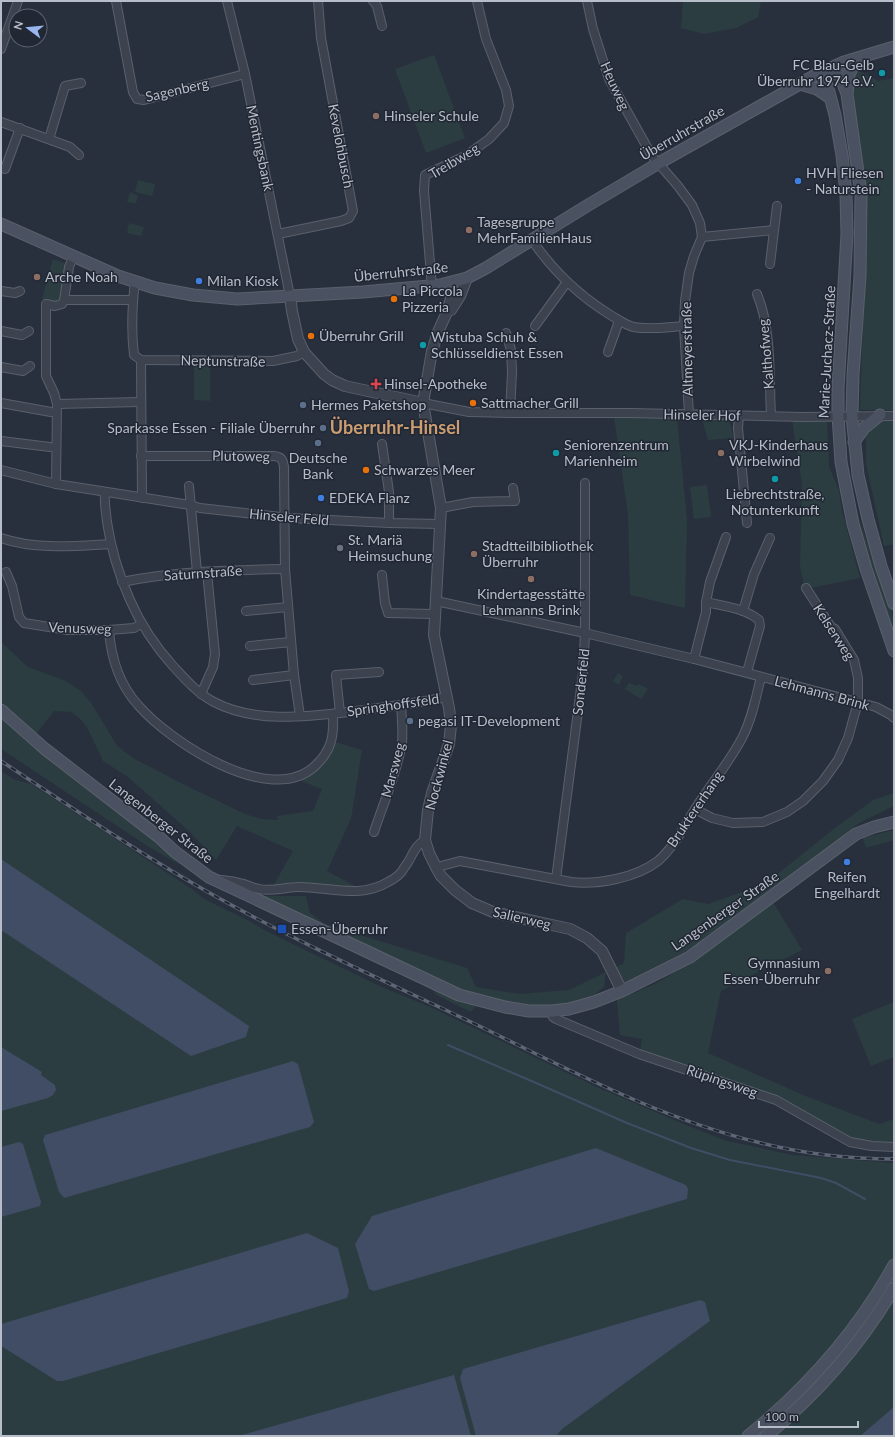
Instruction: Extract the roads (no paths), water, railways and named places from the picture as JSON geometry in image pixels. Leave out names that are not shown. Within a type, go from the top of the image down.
[{"type":"main road","name":"Überruhrstraße","points":[[1,224],[74,256],[95,267],[135,282],[175,292],[231,299],[363,292],[432,286],[449,283],[467,278],[486,268],[659,163],[800,84],[831,68],[894,47]]},
{"type":"main road","name":"Marie-Juchacz-Straße","points":[[847,94],[849,74],[857,59]]},
{"type":"main road","name":"Marie-Juchacz-Straße","points":[[894,604],[881,566],[868,519],[858,475],[854,442],[852,415],[853,375],[860,276],[861,194],[847,94],[840,76],[831,68],[826,81],[835,115],[842,156],[848,234],[846,276],[839,350],[838,415],[843,477],[853,524],[866,569],[894,651]]},
{"type":"main road","points":[[800,84],[829,97]]},
{"type":"main road","points":[[854,442],[864,428],[880,415]]},
{"type":"main road","name":"Langenberger Straße","points":[[1,710],[45,749],[208,877],[459,995],[505,1007],[529,1011],[569,1009],[594,1002],[622,991],[690,957],[856,834],[874,827],[894,822]]},
{"type":"main road","name":"Langenberger Straße","points":[[874,827],[894,815]]},
{"type":"main road","points":[[748,1436],[792,1397],[839,1347],[862,1317],[894,1265]]},
{"type":"main road","points":[[766,1436],[802,1404],[828,1378],[870,1324],[894,1288]]},
{"type":"street","points":[[1,48],[18,1]]},
{"type":"street","name":"Sagenberg","points":[[116,1],[133,92],[137,99],[144,100],[245,74]]},
{"type":"street","name":"Mentingsbank","points":[[227,1],[245,74],[290,296]]},
{"type":"street","name":"Kevelohbusch","points":[[278,234],[341,221],[349,218],[353,211],[321,38],[318,1]]},
{"type":"street","points":[[373,1],[377,6],[382,26]]},
{"type":"street","name":"Treibweg","points":[[432,286],[424,191],[425,175],[467,155],[489,139],[504,123],[509,106],[506,90],[486,39],[477,1]]},
{"type":"street","name":"Heuweg","points":[[587,1],[593,29],[609,79],[652,156],[659,163]]},
{"type":"street","points":[[49,139],[65,86],[81,83]]},
{"type":"street","points":[[1,122],[70,147],[78,155]]},
{"type":"street","points":[[5,169],[20,128]]},
{"type":"street","points":[[659,163],[692,205],[700,223],[702,237],[774,230]]},
{"type":"street","points":[[770,264],[777,206]]},
{"type":"street","name":"Altmeyerstraße","points":[[689,414],[684,326],[685,301],[689,273],[702,237]]},
{"type":"street","points":[[532,240],[538,250],[567,282],[602,310],[619,321],[634,327],[684,326]]},
{"type":"street","points":[[56,484],[57,404],[54,393],[46,376],[46,304],[55,306],[62,304],[64,300],[69,267],[74,256]]},
{"type":"street","name":"Nockwinkel","points":[[447,312],[454,306],[460,296],[467,278]]},
{"type":"street","points":[[135,282],[132,339],[134,355],[140,360],[142,498]]},
{"type":"street","points":[[535,326],[567,282]]},
{"type":"street","name":"Nockwinkel","points":[[426,840],[428,810],[432,793],[450,744],[451,717],[434,635],[441,508],[423,403],[432,351],[451,298],[449,283]]},
{"type":"street","points":[[1,291],[15,293],[20,292]]},
{"type":"street","name":"Kalthofweg","points":[[757,294],[763,315],[770,367],[771,416]]},
{"type":"street","points":[[290,296],[295,328],[304,352],[324,374],[339,384],[357,390],[423,403]]},
{"type":"street","points":[[64,300],[133,300]]},
{"type":"street","points":[[608,352],[619,321]]},
{"type":"street","points":[[1,331],[22,335],[30,331]]},
{"type":"street","points":[[506,333],[511,350],[512,372],[510,413]]},
{"type":"street","name":"Neptunstraße","points":[[140,360],[273,361],[298,356],[304,352]]},
{"type":"street","points":[[1,367],[23,371],[30,366]]},
{"type":"street","points":[[57,404],[140,402]]},
{"type":"street","points":[[1,403],[51,412]]},
{"type":"street","name":"Hinseler Hof","points":[[423,403],[469,412],[689,414],[739,416],[894,416]]},
{"type":"street","points":[[739,416],[738,428],[747,523]]},
{"type":"street","points":[[1,441],[50,447]]},
{"type":"street","points":[[382,444],[389,492],[389,524]]},
{"type":"street","name":"Plutoweg","points":[[141,456],[274,456],[281,458],[284,466],[284,518]]},
{"type":"street","name":"Hinseler Feld","points":[[1,470],[56,484],[200,508],[284,518],[389,524],[441,524]]},
{"type":"street","name":"Sonderfeld","points":[[556,879],[583,673],[585,633],[585,483]]},
{"type":"street","points":[[189,486],[197,572]]},
{"type":"street","points":[[441,508],[473,502],[515,501],[513,488]]},
{"type":"street","name":"Springhoffsfeld","points":[[105,492],[104,500],[111,544],[122,582],[141,624],[161,653],[201,694],[226,707],[243,712],[258,715],[300,716],[401,706],[447,697]]},
{"type":"street","points":[[284,518],[285,569],[288,607],[294,675],[300,716]]},
{"type":"street","points":[[694,659],[706,612],[706,602],[710,582],[726,537]]},
{"type":"street","points":[[1,538],[26,545],[41,546],[111,544]]},
{"type":"street","points":[[743,611],[754,574],[770,538]]},
{"type":"street","name":"Saturnstraße","points":[[122,582],[197,572],[285,569]]},
{"type":"street","name":"Venusweg","points":[[6,572],[12,586],[19,617],[24,623],[68,630],[109,630],[134,628],[141,624]]},
{"type":"street","points":[[201,694],[213,667],[215,654],[207,572]]},
{"type":"street","points":[[382,575],[385,603],[388,614],[434,614]]},
{"type":"street","name":"Kelserweg","points":[[695,809],[712,818],[733,823],[762,822],[787,812],[803,801],[818,786],[838,760],[848,738],[858,702],[858,678],[854,660],[835,629],[831,627],[806,588]]},
{"type":"street","name":"Lehmanns Brink","points":[[436,601],[585,633],[747,672],[876,707],[894,718]]},
{"type":"street","points":[[706,602],[743,611],[759,620],[760,626],[747,672]]},
{"type":"street","points":[[246,611],[288,607]]},
{"type":"street","points":[[109,630],[110,647],[116,668],[123,683],[137,704],[153,720],[188,747],[221,765],[249,776],[286,779],[308,772],[322,759],[330,746],[336,713]]},
{"type":"street","points":[[250,646],[291,642]]},
{"type":"street","name":"Springhoffsfeld","points":[[336,713],[336,675],[379,672]]},
{"type":"street","points":[[253,680],[294,675]]},
{"type":"street","name":"Bruktererhang","points":[[437,869],[441,866],[460,861],[584,883],[605,882],[631,875],[646,868],[657,861],[678,837],[742,739],[748,724],[761,677]]},
{"type":"street","name":"Marsweg","points":[[374,832],[398,761],[402,742],[401,706]]},
{"type":"street","points":[[208,877],[238,882],[260,889],[270,890],[309,887],[353,892],[374,888],[387,883],[402,872],[418,844],[426,840]]},
{"type":"street","name":"Salierweg","points":[[426,840],[429,853],[441,876],[455,890],[472,903],[493,912],[570,929],[587,938],[602,950],[622,991]]},
{"type":"street","name":"Rüpingsweg","points":[[552,1011],[553,1017],[638,1054],[776,1100],[850,1142],[872,1146],[894,1147]]},
{"type":"water","points":[[1,859],[249,1026],[246,1037],[191,1056],[1,930]]},
{"type":"water","points":[[1,1047],[42,1072],[41,1075],[55,1085],[56,1090],[53,1095],[48,1098],[1,1111]]},
{"type":"water","points":[[293,1061],[298,1064],[314,1122],[310,1127],[64,1198],[59,1192],[43,1140],[45,1135]]},
{"type":"water","points":[[19,1142],[23,1144],[41,1202],[40,1206],[1,1217],[1,1147]]},
{"type":"water","points":[[596,1148],[686,1185],[688,1189],[687,1199],[374,1291],[369,1289],[355,1244],[372,1216]]},
{"type":"water","points":[[307,1233],[338,1248],[349,1291],[347,1298],[63,1381],[57,1381],[1,1346],[1,1324]]},
{"type":"water","points":[[700,1300],[705,1302],[710,1321],[562,1429],[556,1436],[476,1436],[460,1378],[463,1369]]},
{"type":"water","points":[[454,1375],[471,1436],[238,1436]]},
{"type":"water","points":[[894,1407],[894,1436],[860,1436]]},
{"type":"waterway","points":[[448,1045],[627,1123],[691,1148],[730,1160],[821,1178],[836,1183],[865,1199]]},
{"type":"railway","points":[[1,761],[133,847],[215,896],[343,962],[614,1091],[686,1120],[723,1133],[761,1143],[827,1155],[894,1159]]},
{"type":"place","name":"FC Blau-Gelb Überruhr 1974 e.V.","points":[[882,73]]},
{"type":"place","name":"Hinseler Schule","points":[[376,116]]},
{"type":"place","name":"HVH Fliesen - Naturstein","points":[[798,181]]},
{"type":"place","name":"Tagesgruppe MehrFamilienHaus","points":[[469,230]]},
{"type":"place","name":"Arche Noah","points":[[37,277]]},
{"type":"place","name":"Milan Kiosk","points":[[199,281]]},
{"type":"place","name":"La Piccola Pizzeria","points":[[394,299]]},
{"type":"place","name":"Überruhr Grill","points":[[311,336]]},
{"type":"place","name":"Wistuba Schuh & Schlüsseldienst Essen","points":[[423,345]]},
{"type":"place","name":"Hinsel-Apotheke","points":[[376,384]]},
{"type":"place","name":"Sattmacher Grill","points":[[473,403]]},
{"type":"place","name":"Hermes Paketshop","points":[[303,405]]},
{"type":"place","name":"Sparkasse Essen - Filiale Überruhr","points":[[323,428]]},
{"type":"place","name":"Deutsche Bank","points":[[318,443]]},
{"type":"place","name":"Seniorenzentrum Marienheim","points":[[556,453]]},
{"type":"place","name":"VKJ-Kinderhaus Wirbelwind","points":[[721,453]]},
{"type":"place","name":"Schwarzes Meer","points":[[366,470]]},
{"type":"place","name":"Liebrechtstraße, Notunterkunft","points":[[775,479]]},
{"type":"place","name":"EDEKA Flanz","points":[[321,498]]},
{"type":"place","name":"St. Mariä Heimsuchung","points":[[340,548]]},
{"type":"place","name":"Stadtteilbibliothek Überruhr","points":[[474,554]]},
{"type":"place","name":"Kindertagesstätte Lehmanns Brink","points":[[531,579]]},
{"type":"place","name":"pegasi IT-Development","points":[[410,721]]},
{"type":"place","name":"Reifen Engelhardt","points":[[847,862]]},
{"type":"place","name":"Essen-Überruhr","points":[[282,929]]},
{"type":"place","name":"Gymnasium Essen-Überruhr","points":[[828,971]]},
{"type":"district","name":"Überruhr-Hinsel","points":[[395,428]]}]
